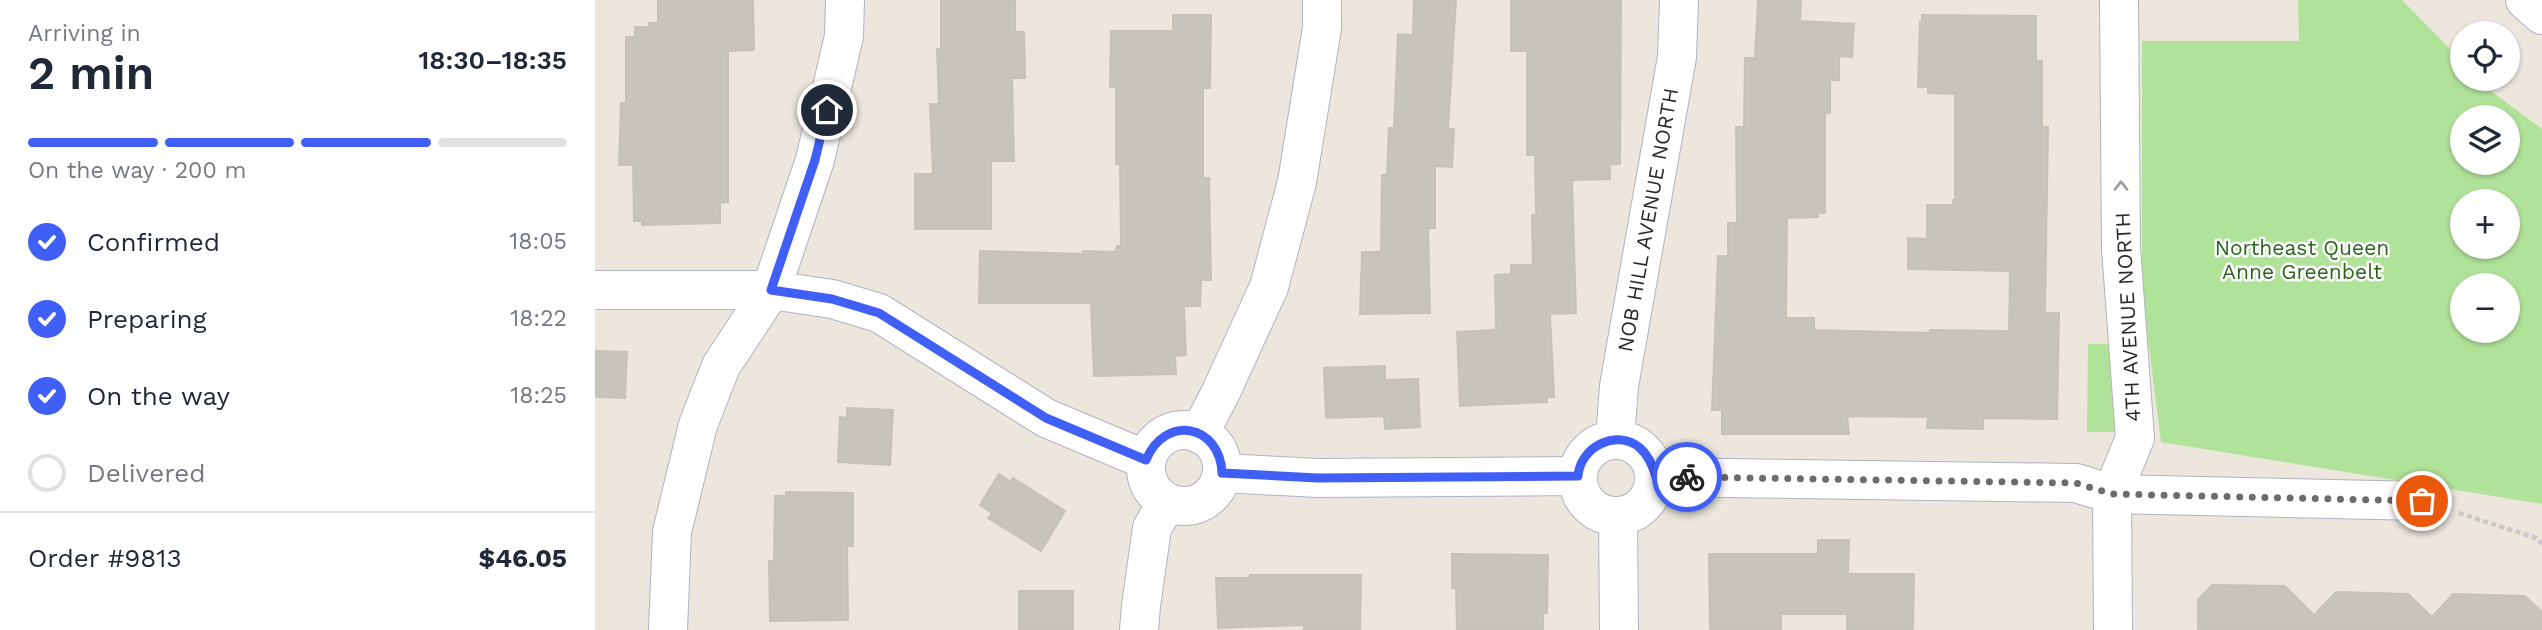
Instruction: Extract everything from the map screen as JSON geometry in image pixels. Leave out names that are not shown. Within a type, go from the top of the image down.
[{"type":"street","points":[[668,630],[673,532],[698,425],[721,366],[771,290],[815,160],[844,36],[845,0]]},
{"type":"street","points":[[1199,434],[1269,287],[1297,182],[1322,28],[1322,0]]},
{"type":"street","name":"NOB HILL AVENUE NORTH","points":[[1615,440],[1619,386],[1677,57],[1679,0]]},
{"type":"street","name":"4TH AVENUE NORTH","points":[[2113,630],[2112,494],[2135,438],[2121,248],[2119,0]]},
{"type":"street","points":[[2525,0],[2542,15]]},
{"type":"street","points":[[595,290],[771,290],[832,299],[879,313],[1046,418],[1146,460]]},
{"type":"street","points":[[1182,430],[1199,434],[1216,448],[1221,460],[1222,473],[1217,486],[1209,496],[1188,506],[1167,502],[1149,483],[1146,460],[1151,448],[1170,432],[1182,430]]},
{"type":"street","points":[[1615,440],[1628,441],[1639,447],[1648,457],[1656,477],[1651,494],[1644,505],[1634,512],[1618,516],[1598,512],[1588,505],[1581,494],[1578,476],[1583,458],[1591,449],[1602,442],[1615,440]]},
{"type":"street","points":[[1222,473],[1318,478],[1578,476]]},
{"type":"street","points":[[1656,477],[2076,483],[2112,494],[2422,501]]},
{"type":"street","points":[[1139,630],[1152,528],[1167,502]]},
{"type":"street","points":[[1618,516],[1619,630]]},
{"type":"path","points":[[2422,501],[2536,538],[2542,544]]},
{"type":"green space","name":"Northeast Queen Anne Greenbelt","points":[[2298,0],[2402,0],[2450,49],[2450,91],[2491,91],[2510,105],[2450,105],[2450,175],[2520,175],[2520,113],[2542,129],[2542,504],[2161,442],[2142,291],[2142,41],[2299,41]]},
{"type":"green space","points":[[2088,344],[2107,344],[2121,356],[2130,432],[2087,432]]},
{"type":"building","points":[[658,0],[753,0],[754,50],[728,51],[728,202],[720,203],[720,223],[642,225],[642,221],[634,221],[633,165],[619,165],[621,103],[626,103],[626,37],[635,37],[635,27],[649,27],[649,23],[658,23]]},
{"type":"building","points":[[941,0],[1015,0],[1015,32],[1024,32],[1025,78],[1012,78],[1014,161],[991,161],[991,229],[915,229],[915,174],[933,174],[930,104],[939,104],[937,49],[941,49]]},
{"type":"building","points":[[1414,0],[1456,0],[1448,129],[1454,129],[1452,167],[1435,166],[1435,228],[1428,228],[1430,313],[1360,314],[1362,252],[1381,252],[1382,175],[1387,175],[1389,128],[1394,128],[1398,34],[1413,35]]},
{"type":"building","points":[[1511,0],[1621,0],[1620,164],[1610,164],[1610,179],[1572,180],[1576,313],[1550,314],[1554,397],[1547,397],[1547,402],[1460,406],[1457,332],[1496,330],[1495,275],[1511,274],[1511,265],[1533,265],[1535,155],[1527,155],[1527,51],[1511,51]]},
{"type":"building","points":[[1758,0],[1801,0],[1800,21],[1854,24],[1852,57],[1839,56],[1839,80],[1830,80],[1830,113],[1825,113],[1825,213],[1818,213],[1818,217],[1787,218],[1786,318],[1814,318],[1814,330],[1930,333],[1930,330],[2009,331],[2010,271],[1908,269],[1908,238],[1927,239],[1927,205],[1953,205],[1955,200],[1955,94],[1928,93],[1928,87],[1918,87],[1920,22],[1922,15],[2036,16],[2036,61],[2042,61],[2042,127],[2048,127],[2045,313],[2059,313],[2057,419],[1983,418],[1983,429],[1927,428],[1928,417],[1847,416],[1849,434],[1722,434],[1722,410],[1712,410],[1718,256],[1728,256],[1728,223],[1737,223],[1736,127],[1744,127],[1745,58],[1755,58]]},
{"type":"building","points":[[1173,15],[1211,15],[1210,88],[1203,88],[1203,178],[1209,178],[1211,280],[1201,280],[1200,306],[1184,306],[1186,355],[1175,356],[1176,374],[1094,376],[1091,303],[979,303],[980,251],[1083,254],[1083,251],[1116,252],[1117,246],[1121,246],[1120,164],[1116,164],[1116,87],[1110,87],[1111,31],[1173,31]]},
{"type":"building","points":[[595,351],[627,352],[625,398],[595,397]]},
{"type":"building","points":[[1385,366],[1385,380],[1418,379],[1420,427],[1385,429],[1384,416],[1326,418],[1324,368]]},
{"type":"building","points":[[847,408],[893,410],[890,465],[838,462],[840,417],[847,418]]},
{"type":"building","points":[[999,474],[1011,482],[1013,478],[1065,511],[1041,551],[988,518],[992,513],[980,505]]},
{"type":"building","points":[[786,492],[853,493],[853,546],[847,546],[848,620],[770,621],[769,561],[774,561],[775,496],[786,496]]},
{"type":"building","points":[[1818,540],[1849,540],[1848,574],[1914,574],[1913,630],[1847,630],[1847,614],[1781,614],[1781,630],[1710,630],[1709,554],[1818,554]]},
{"type":"building","points":[[1452,554],[1548,555],[1547,613],[1543,613],[1543,630],[1457,630],[1456,588],[1452,588]]},
{"type":"building","points":[[1250,575],[1361,575],[1360,630],[1304,630],[1304,625],[1218,628],[1216,578],[1250,578]]},
{"type":"building","points":[[2212,585],[2285,586],[2314,615],[2336,592],[2408,594],[2432,617],[2453,594],[2525,596],[2542,612],[2542,630],[2198,630],[2198,600]]},
{"type":"building","points":[[1019,591],[1073,591],[1073,630],[1019,630]]},
{"type":"way so far","points":[[1687,477],[2076,483],[2112,494],[2422,501]]},
{"type":"route","points":[[827,110],[815,160],[771,290],[832,299],[879,313],[1046,418],[1146,460],[1151,448],[1170,432],[1195,432],[1207,438],[1216,448],[1222,473],[1318,478],[1578,476],[1583,458],[1591,449],[1602,442],[1615,440],[1628,441],[1639,447],[1648,457],[1656,477],[1687,477]]}]
